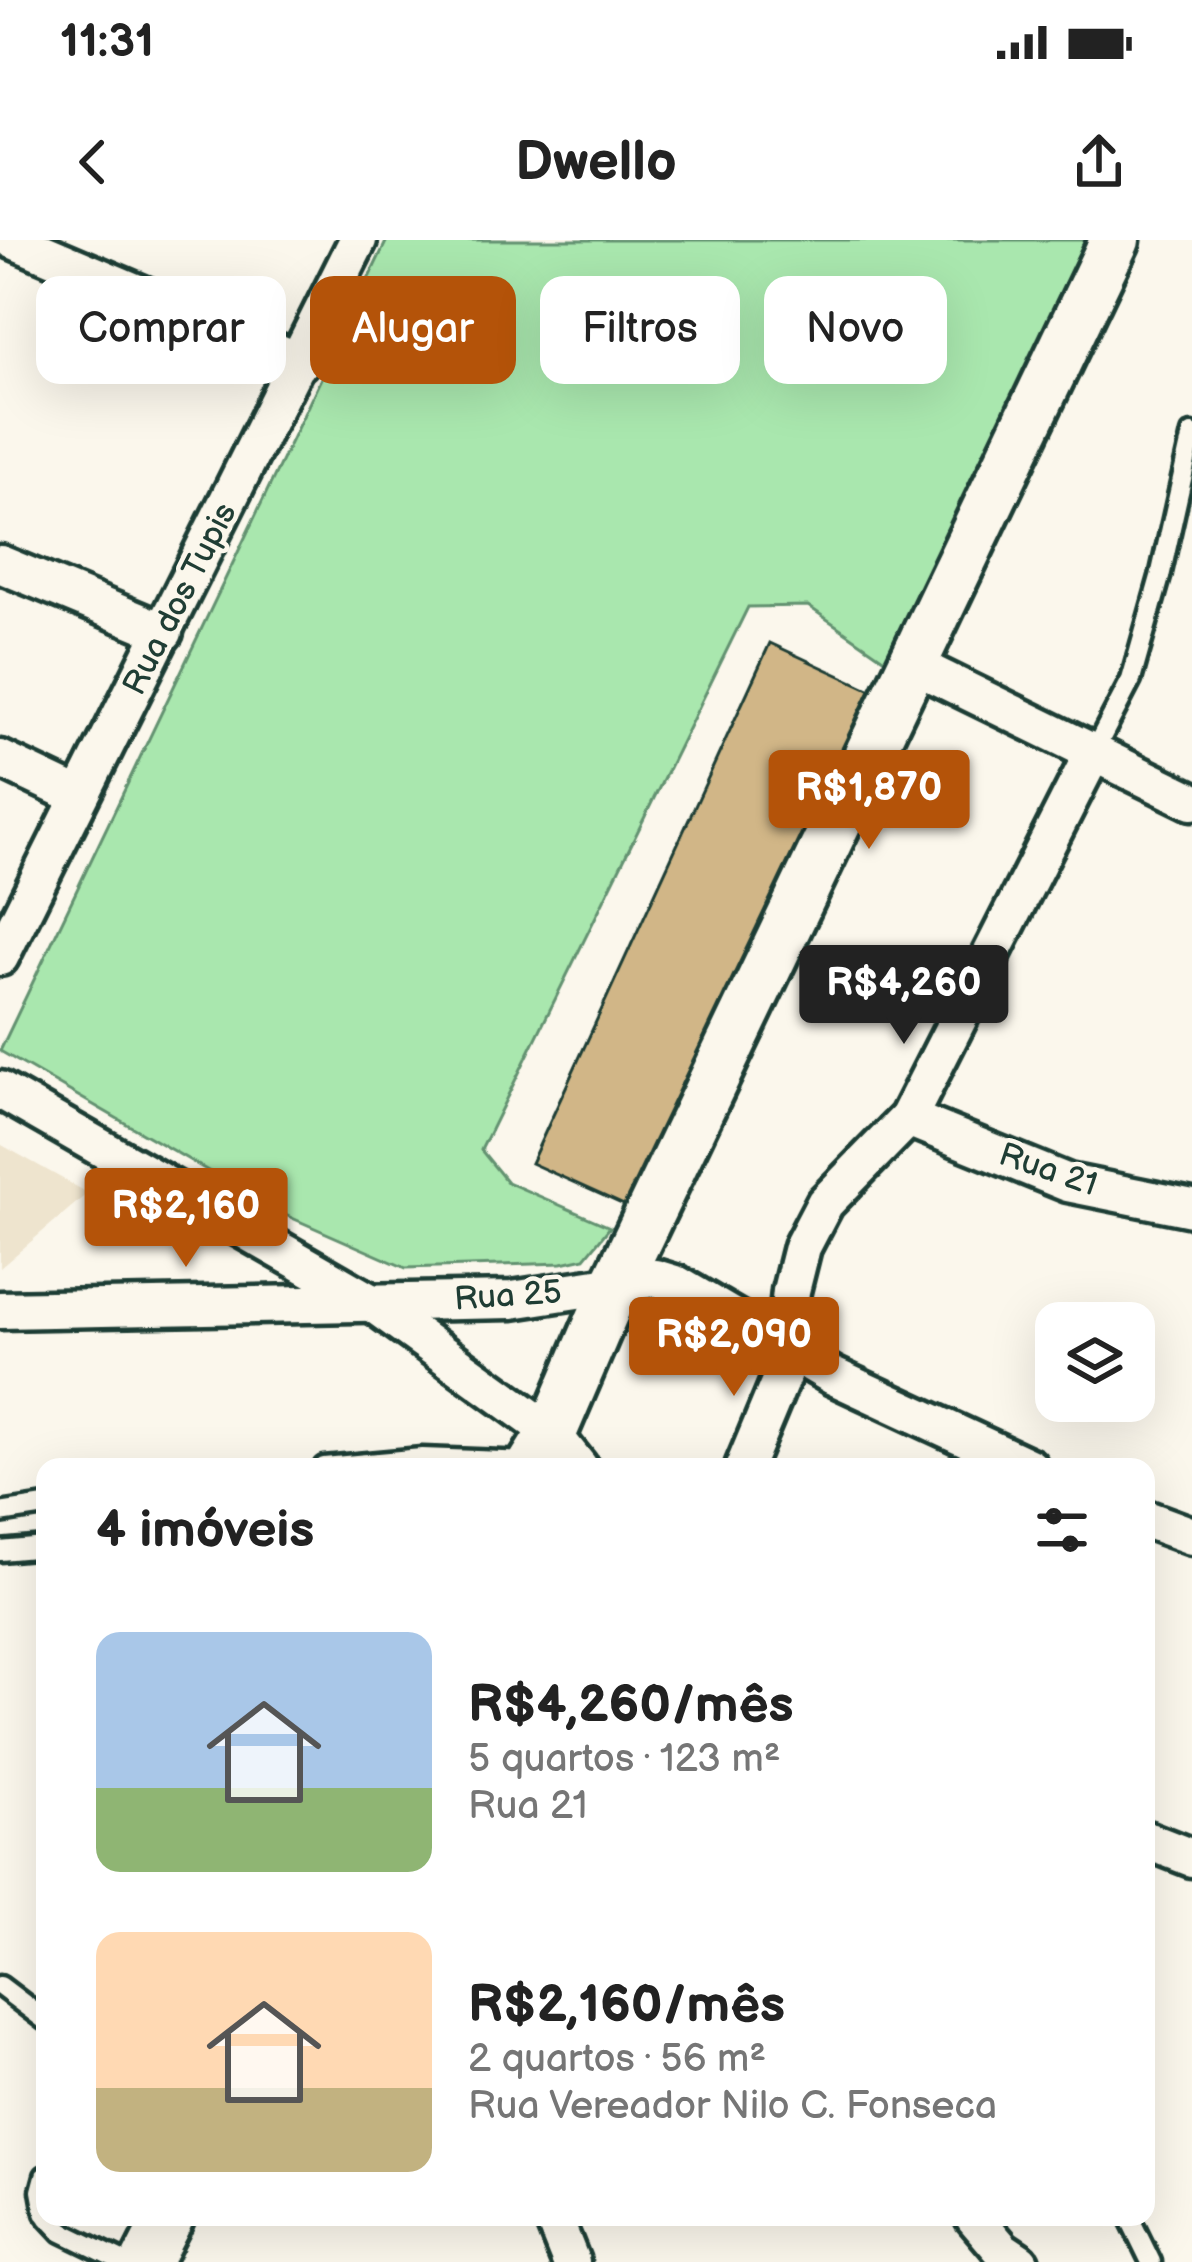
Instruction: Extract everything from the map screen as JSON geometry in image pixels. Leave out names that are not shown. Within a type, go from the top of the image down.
[{"type":"main road","points":[[549,1457],[615,1286],[1115,240]]},
{"type":"main road","points":[[146,2262],[164,2226]]},
{"type":"street","points":[[14,240],[300,362]]},
{"type":"street","name":"Rua dos Tupis","points":[[0,958],[358,240]]},
{"type":"street","points":[[0,564],[164,632]]},
{"type":"street","points":[[912,664],[1192,801]]},
{"type":"street","points":[[748,1458],[782,1376],[791,1291],[802,1247],[825,1204],[908,1118],[1093,753]]},
{"type":"street","points":[[0,759],[78,796]]},
{"type":"street","points":[[0,1090],[372,1303],[549,1457]]},
{"type":"street","name":"Rua 21","points":[[908,1118],[1068,1183],[1192,1208]]},
{"type":"street","name":"Rua 25","points":[[0,1310],[512,1300],[655,1278],[678,1285],[832,1376],[1010,1458]]},
{"type":"street","points":[[1155,1522],[1192,1536]]},
{"type":"street","points":[[1155,1844],[1192,1858]]},
{"type":"street","points":[[557,2226],[571,2262]]},
{"type":"street","points":[[982,2226],[1020,2262]]},
{"type":"lane","points":[[1093,753],[1131,680],[1192,434]]},
{"type":"lane","points":[[486,1458],[549,1457]]},
{"type":"lane","points":[[0,1513],[36,1507]]},
{"type":"lane","points":[[0,1551],[36,1548]]},
{"type":"lane","points":[[0,1986],[36,2013]]},
{"type":"lane","points":[[57,2226],[124,2262]]},
{"type":"lane","points":[[1133,2226],[1151,2262]]},
{"type":"shaded area","points":[[0,1144],[88,1193],[0,1268]]},
{"type":"green space","points":[[387,240],[1093,240],[886,660],[808,606],[748,607],[481,1150],[507,1182],[610,1227],[585,1258],[562,1263],[406,1268],[283,1214],[0,1051],[318,384],[516,384],[516,276],[370,276]]},
{"type":"building","points":[[770,643],[873,691],[635,1210],[531,1163]]}]
